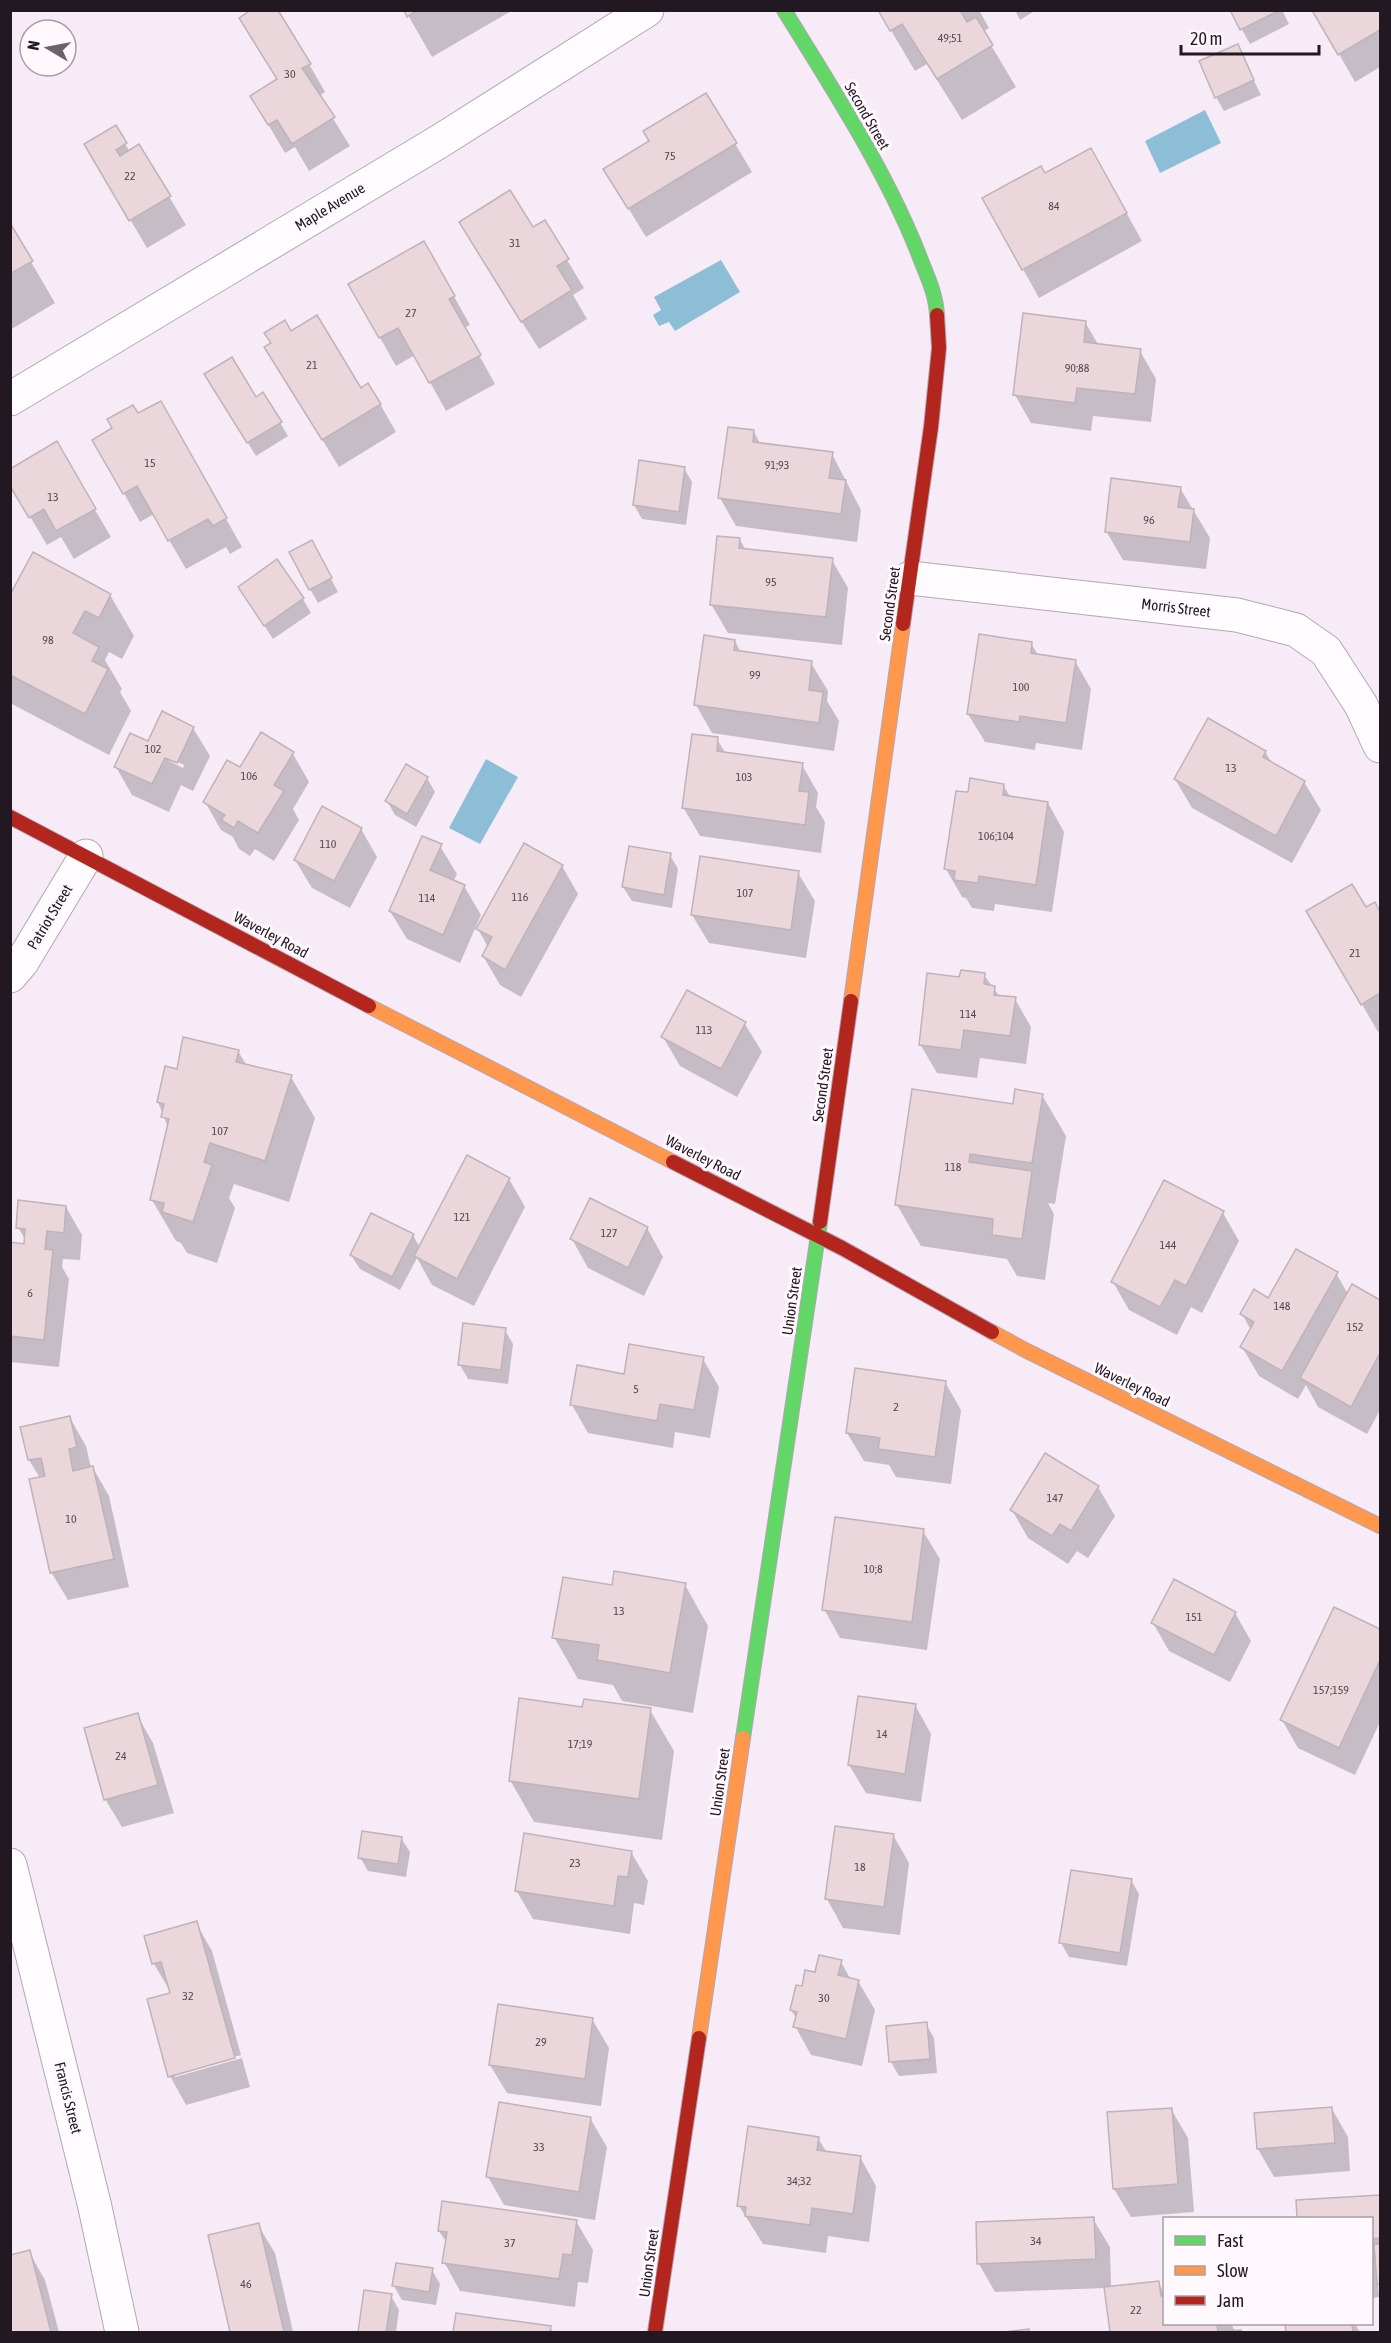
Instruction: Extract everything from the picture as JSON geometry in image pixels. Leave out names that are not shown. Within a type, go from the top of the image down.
[{"type":"street","name":"Maple Avenue","points":[[10,399],[440,141],[647,10]]},
{"type":"street","name":"Second Street","points":[[784,10],[841,103],[903,216],[936,298],[938,360],[931,427],[818,1237]]},
{"type":"street","name":"Morris Street","points":[[910,578],[1238,615],[1296,630],[1326,651],[1361,705],[1380,746]]},
{"type":"street","name":"Waverley Road","points":[[10,817],[480,1064],[602,1124],[818,1237],[1027,1351],[1380,1526]]},
{"type":"street","name":"Patriot Street","points":[[10,976],[22,962],[86,856]]},
{"type":"street","name":"Union Street","points":[[655,2332],[818,1237]]},
{"type":"street","name":"Francis Street","points":[[10,1865],[94,2203],[122,2332]]},
{"type":"water","points":[[1205,110],[1221,143],[1160,173],[1145,141]]},
{"type":"water","points":[[721,260],[740,292],[675,331],[669,322],[659,326],[653,315],[661,310],[654,297]]},
{"type":"water","points":[[486,759],[518,777],[480,844],[449,828]]},
{"type":"building","points":[[251,10],[278,10],[311,64],[302,68],[335,117],[292,144],[277,120],[268,125],[250,96],[277,79],[239,18]]},
{"type":"building","points":[[404,10],[418,10],[407,17]]},
{"type":"building","points":[[878,10],[960,10],[967,22],[976,17],[993,45],[937,79],[902,24],[890,31]]},
{"type":"building","points":[[1230,10],[1280,10],[1240,30]]},
{"type":"building","points":[[1315,10],[1380,10],[1380,30],[1338,55],[1313,12]]},
{"type":"building","points":[[1238,44],[1254,80],[1215,98],[1199,61]]},
{"type":"building","points":[[706,93],[737,143],[628,209],[603,169],[649,141],[643,131]]},
{"type":"building","points":[[116,125],[127,143],[116,150],[120,156],[139,144],[171,196],[129,221],[84,144]]},
{"type":"building","points":[[1091,148],[1127,213],[1022,270],[982,198],[1041,166],[1045,173]]},
{"type":"building","points":[[510,190],[533,227],[545,220],[569,259],[557,266],[572,290],[521,322],[459,222]]},
{"type":"building","points":[[10,223],[33,261],[10,274]]},
{"type":"building","points":[[424,241],[455,296],[449,299],[481,355],[429,383],[398,328],[379,338],[348,284]]},
{"type":"building","points":[[1023,313],[1086,321],[1084,342],[1141,349],[1135,394],[1077,388],[1075,403],[1013,395]]},
{"type":"building","points":[[317,315],[361,388],[368,383],[381,404],[322,440],[264,347],[271,343],[264,333],[285,320],[291,331]]},
{"type":"building","points":[[232,357],[256,397],[263,392],[282,422],[247,443],[204,374]]},
{"type":"building","points":[[161,401],[227,518],[213,526],[208,519],[168,541],[137,486],[123,494],[92,440],[112,428],[107,419],[133,405],[138,413]]},
{"type":"building","points":[[728,427],[754,430],[753,442],[833,452],[829,478],[846,480],[841,514],[718,498]]},
{"type":"building","points":[[57,441],[96,509],[56,531],[44,509],[29,518],[10,486],[10,469]]},
{"type":"building","points":[[639,460],[685,467],[679,512],[633,505]]},
{"type":"building","points":[[1111,478],[1181,487],[1178,507],[1194,509],[1190,542],[1105,532]]},
{"type":"building","points":[[717,536],[740,538],[739,548],[833,558],[826,617],[710,605]]},
{"type":"building","points":[[312,540],[332,578],[309,590],[289,552]]},
{"type":"building","points":[[33,552],[111,594],[99,618],[85,611],[73,633],[99,647],[92,661],[108,669],[85,714],[10,675],[10,595]]},
{"type":"building","points":[[277,559],[304,598],[264,626],[238,587]]},
{"type":"building","points":[[979,634],[1032,642],[1031,653],[1076,660],[1066,723],[1020,716],[1019,722],[967,714]]},
{"type":"building","points":[[704,635],[735,640],[734,650],[812,661],[809,690],[823,692],[819,723],[694,705]]},
{"type":"building","points":[[162,711],[194,727],[177,763],[165,758],[152,784],[114,767],[130,733],[148,741]]},
{"type":"building","points":[[1208,718],[1266,751],[1263,757],[1305,781],[1276,836],[1174,779]]},
{"type":"building","points":[[261,732],[294,752],[274,785],[284,791],[258,833],[238,821],[234,828],[221,820],[225,815],[203,802],[227,760],[240,767]]},
{"type":"building","points":[[692,734],[718,737],[717,751],[803,763],[799,791],[809,792],[805,825],[682,808]]},
{"type":"building","points":[[406,764],[428,777],[407,814],[385,801]]},
{"type":"building","points":[[970,778],[1004,784],[1003,795],[1048,802],[1036,885],[979,876],[978,883],[954,880],[955,871],[944,869],[956,791],[968,792]]},
{"type":"building","points":[[322,806],[362,828],[334,881],[294,860]]},
{"type":"building","points":[[422,836],[442,844],[430,870],[465,885],[443,935],[389,911]]},
{"type":"building","points":[[524,843],[563,865],[505,970],[482,956],[492,937],[476,929]]},
{"type":"building","points":[[629,846],[671,853],[664,895],[622,887]]},
{"type":"building","points":[[700,856],[799,871],[791,930],[691,915]]},
{"type":"building","points":[[1352,884],[1366,907],[1375,902],[1380,912],[1380,993],[1361,1005],[1306,911]]},
{"type":"building","points":[[961,970],[985,973],[984,984],[995,986],[994,995],[1016,997],[1010,1036],[964,1030],[961,1050],[919,1045],[927,973],[959,977]]},
{"type":"building","points":[[687,990],[746,1022],[721,1069],[661,1037]]},
{"type":"building","points":[[183,1037],[239,1050],[236,1062],[292,1075],[265,1161],[210,1143],[204,1162],[212,1165],[193,1222],[162,1212],[164,1203],[150,1200],[169,1119],[161,1117],[164,1104],[157,1102],[165,1066],[177,1069]]},
{"type":"building","points":[[912,1089],[1013,1104],[1015,1089],[1043,1094],[1032,1163],[970,1154],[969,1162],[1032,1171],[1022,1239],[992,1235],[993,1219],[895,1205]]},
{"type":"building","points":[[467,1155],[510,1178],[457,1279],[414,1256]]},
{"type":"building","points":[[1164,1180],[1224,1211],[1186,1286],[1175,1280],[1160,1307],[1111,1282]]},
{"type":"building","points":[[590,1198],[648,1227],[628,1268],[570,1239]]},
{"type":"building","points":[[18,1200],[66,1206],[64,1233],[47,1231],[45,1249],[53,1250],[44,1340],[10,1336],[10,1242],[24,1244],[25,1229],[16,1228]]},
{"type":"building","points":[[371,1213],[414,1234],[392,1277],[350,1255]]},
{"type":"building","points":[[1296,1249],[1338,1272],[1282,1371],[1240,1347],[1254,1322],[1240,1314],[1254,1289],[1268,1298]]},
{"type":"building","points":[[1352,1284],[1380,1300],[1380,1353],[1351,1407],[1300,1378]]},
{"type":"building","points":[[463,1323],[506,1328],[501,1370],[458,1365]]},
{"type":"building","points":[[629,1344],[704,1357],[694,1410],[660,1404],[657,1421],[570,1405],[577,1365],[624,1374]]},
{"type":"building","points":[[855,1368],[946,1381],[935,1457],[878,1449],[880,1438],[846,1433]]},
{"type":"building","points":[[70,1416],[77,1447],[69,1449],[73,1471],[93,1466],[114,1559],[50,1573],[29,1479],[45,1476],[41,1458],[28,1460],[20,1427]]},
{"type":"building","points":[[1045,1453],[1099,1486],[1071,1531],[1060,1524],[1052,1536],[1010,1510]]},
{"type":"building","points":[[835,1517],[924,1529],[912,1622],[822,1610]]},
{"type":"building","points":[[614,1571],[686,1583],[670,1673],[597,1660],[599,1645],[552,1638],[563,1577],[612,1585]]},
{"type":"building","points":[[1174,1579],[1236,1612],[1214,1655],[1151,1623]]},
{"type":"building","points":[[1334,1607],[1380,1629],[1380,1660],[1339,1748],[1280,1720]]},
{"type":"building","points":[[858,1696],[916,1704],[905,1774],[848,1765]]},
{"type":"building","points":[[519,1698],[582,1707],[584,1699],[651,1708],[639,1799],[509,1781]]},
{"type":"building","points":[[138,1713],[158,1785],[104,1800],[84,1728]]},
{"type":"building","points":[[835,1826],[894,1834],[884,1907],[825,1899]]},
{"type":"building","points":[[362,1831],[402,1837],[398,1864],[358,1858]]},
{"type":"building","points":[[524,1833],[632,1851],[628,1877],[618,1876],[614,1906],[515,1891]]},
{"type":"building","points":[[1071,1870],[1132,1879],[1120,1953],[1059,1943]]},
{"type":"building","points":[[197,1921],[235,2058],[168,2077],[147,1999],[170,1993],[161,1962],[152,1964],[144,1936]]},
{"type":"building","points":[[819,1955],[842,1960],[838,1975],[859,1980],[846,2039],[793,2027],[797,2012],[790,2010],[796,1985],[802,1986],[805,1970],[815,1972]]},
{"type":"building","points":[[498,2004],[593,2018],[585,2079],[489,2065]]},
{"type":"building","points":[[927,2022],[930,2059],[889,2062],[886,2026]]},
{"type":"building","points":[[499,2102],[591,2117],[579,2192],[486,2177]]},
{"type":"building","points":[[1332,2107],[1335,2143],[1257,2149],[1254,2113]]},
{"type":"building","points":[[1172,2108],[1178,2184],[1113,2189],[1107,2112]]},
{"type":"building","points":[[748,2126],[819,2137],[817,2150],[861,2156],[853,2214],[812,2208],[810,2225],[745,2216],[746,2207],[737,2206]]},
{"type":"building","points":[[1380,2195],[1380,2238],[1373,2239],[1373,2217],[1297,2217],[1296,2200]]},
{"type":"building","points":[[442,2201],[577,2220],[572,2255],[563,2254],[559,2279],[442,2263],[447,2232],[438,2231]]},
{"type":"building","points":[[1094,2217],[1096,2259],[977,2264],[976,2222]]},
{"type":"building","points":[[259,2223],[284,2332],[230,2332],[208,2235]]},
{"type":"building","points":[[1374,2244],[1380,2244],[1380,2284],[1377,2284]]},
{"type":"building","points":[[30,2250],[51,2332],[10,2332],[10,2255]]},
{"type":"building","points":[[396,2263],[433,2268],[429,2292],[392,2286]]},
{"type":"building","points":[[1159,2281],[1161,2296],[1163,2296],[1163,2325],[1217,2325],[1218,2332],[1110,2332],[1104,2287]]},
{"type":"building","points":[[364,2290],[392,2294],[386,2332],[358,2332]]},
{"type":"building","points":[[456,2313],[551,2326],[550,2332],[453,2332]]},
{"type":"building","points":[[1285,2325],[1352,2325],[1353,2332],[1286,2332]]},
{"type":"building","points":[[1029,2329],[1029,2332],[1004,2332]]},
{"type":"building","points":[[1241,2330],[1242,2332],[1218,2332]]},
{"type":"traffic: fast","points":[[784,10],[856,128],[889,188],[930,282],[937,315]]},
{"type":"traffic: fast","points":[[743,1738],[820,1222]]},
{"type":"traffic: slow","points":[[851,1001],[903,624]]},
{"type":"traffic: slow","points":[[369,1006],[673,1162]]},
{"type":"traffic: slow","points":[[992,1332],[1380,1526]]},
{"type":"traffic: slow","points":[[699,2038],[743,1738]]},
{"type":"traffic: jam","points":[[903,624],[931,427],[939,348],[937,315]]},
{"type":"traffic: jam","points":[[10,817],[369,1006]]},
{"type":"traffic: jam","points":[[820,1222],[851,1001]]},
{"type":"traffic: jam","points":[[673,1162],[842,1248],[992,1332]]},
{"type":"traffic: jam","points":[[655,2332],[699,2038]]}]
